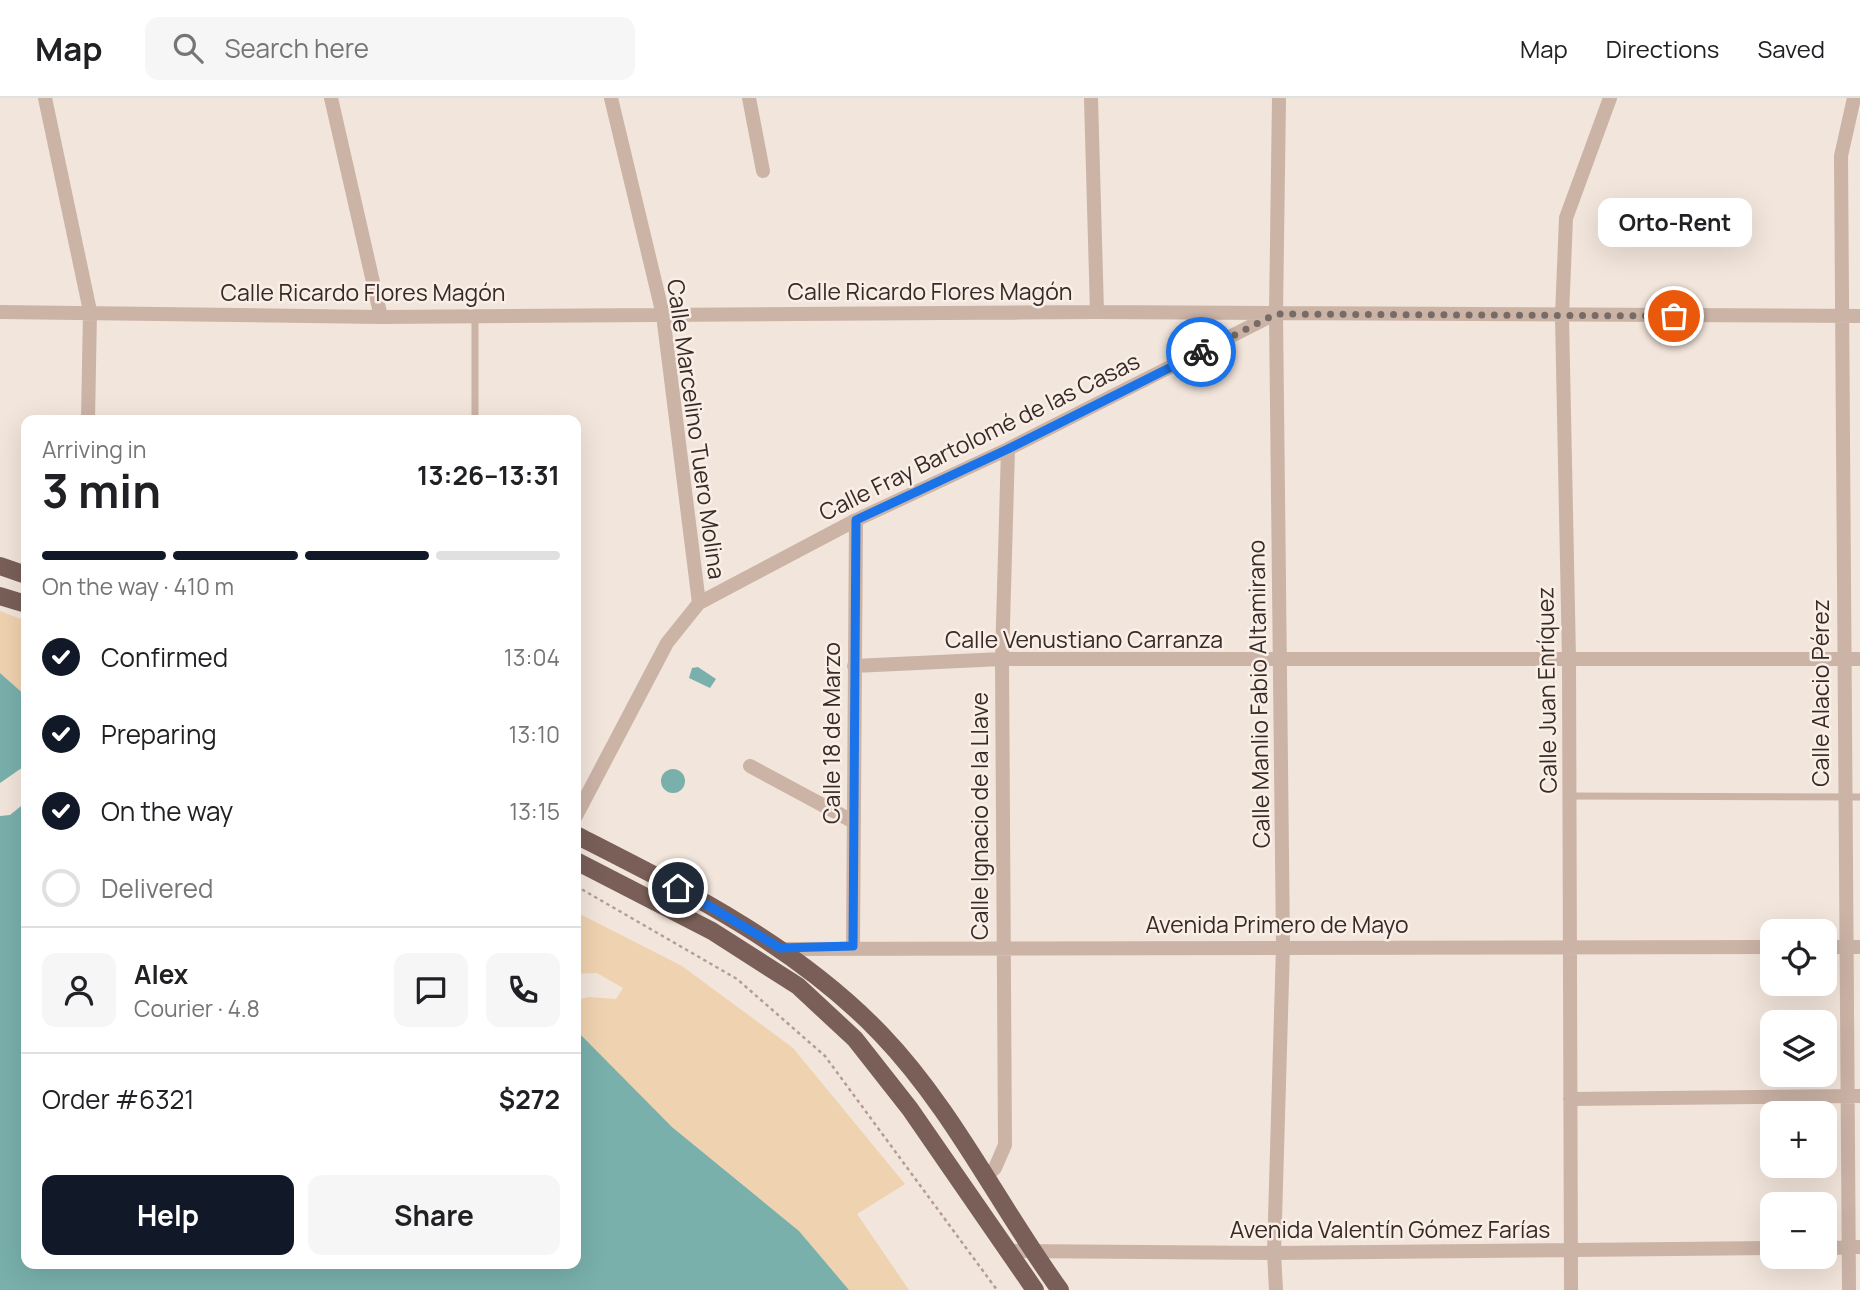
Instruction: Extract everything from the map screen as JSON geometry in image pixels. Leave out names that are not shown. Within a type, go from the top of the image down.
[{"type":"main road","points":[[0,566],[21,573]]},
{"type":"main road","points":[[0,596],[21,602]]},
{"type":"main road","points":[[581,838],[699,899],[780,948],[881,1034],[942,1111],[1032,1252],[1060,1290]]},
{"type":"main road","points":[[581,864],[712,931],[799,986],[855,1039],[910,1109],[1035,1290]]},
{"type":"street","points":[[45,98],[90,312],[88,415]]},
{"type":"street","points":[[331,98],[382,317]]},
{"type":"street","name":"Calle Marcelino Tuero Molina","points":[[611,98],[663,315],[699,603]]},
{"type":"street","points":[[749,98],[763,171]]},
{"type":"street","points":[[1091,98],[1097,312]]},
{"type":"street","name":"Calle Manlio Fabio Altamirano","points":[[1276,1290],[1274,1253],[1283,946],[1282,661],[1276,314],[1279,98]]},
{"type":"street","name":"Calle Juan Enríquez","points":[[1571,1290],[1569,659],[1562,316],[1566,218],[1610,98]]},
{"type":"street","name":"Calle Alacio Pérez","points":[[1849,1290],[1854,1247],[1854,947],[1843,796],[1841,156],[1854,98]]},
{"type":"street","name":"Calle Ricardo Flores Magón","points":[[0,312],[382,317],[1097,312],[1860,316]]},
{"type":"street","name":"Calle Fray Bartolomé de las Casas","points":[[581,806],[667,643],[699,603],[856,520],[1008,449],[1276,314]]},
{"type":"street","name":"Calle Ignacio de la Llave","points":[[985,1177],[995,1168],[1005,1145],[1002,659],[1008,449]]},
{"type":"street","name":"Calle 18 de Marzo","points":[[853,946],[856,520]]},
{"type":"street","name":"Calle Venustiano Carranza","points":[[853,666],[1002,659],[1860,659]]},
{"type":"street","points":[[750,765],[854,822]]},
{"type":"street","name":"Avenida Primero de Mayo","points":[[780,948],[1760,947]]},
{"type":"street","points":[[1570,1099],[1855,1096]]},
{"type":"street","name":"Avenida Valentín Gómez Farías","points":[[1008,1251],[1274,1253],[1760,1248]]},
{"type":"lane","points":[[475,317],[475,415]]},
{"type":"lane","points":[[1570,796],[1860,797]]},
{"type":"path","points":[[581,889],[737,979],[825,1056],[996,1290]]},
{"type":"sand","points":[[0,611],[21,619],[21,692],[0,673]]},
{"type":"sand","points":[[581,915],[682,966],[793,1048],[905,1184],[857,1214],[909,1290],[849,1290],[799,1231],[672,1127],[581,1035],[581,999],[616,999],[623,988],[597,973],[581,974]]},
{"type":"water","points":[[698,667],[716,679],[710,688],[689,678],[692,668]]},
{"type":"water","points":[[0,673],[21,692],[21,768],[0,783]]},
{"type":"water","points":[[668,769],[678,769],[685,776],[685,786],[678,793],[668,793],[661,786],[661,776]]},
{"type":"water","points":[[21,806],[21,1269],[581,1269],[581,1035],[672,1127],[799,1231],[849,1290],[0,1290],[0,816],[10,815]]},
{"type":"way so far","points":[[1201,352],[1276,314],[1674,316]]},
{"type":"place","name":"Orto-Rent","points":[[1674,316]]},
{"type":"route","points":[[678,888],[780,948],[853,946],[856,520],[1008,449],[1201,352]]}]
